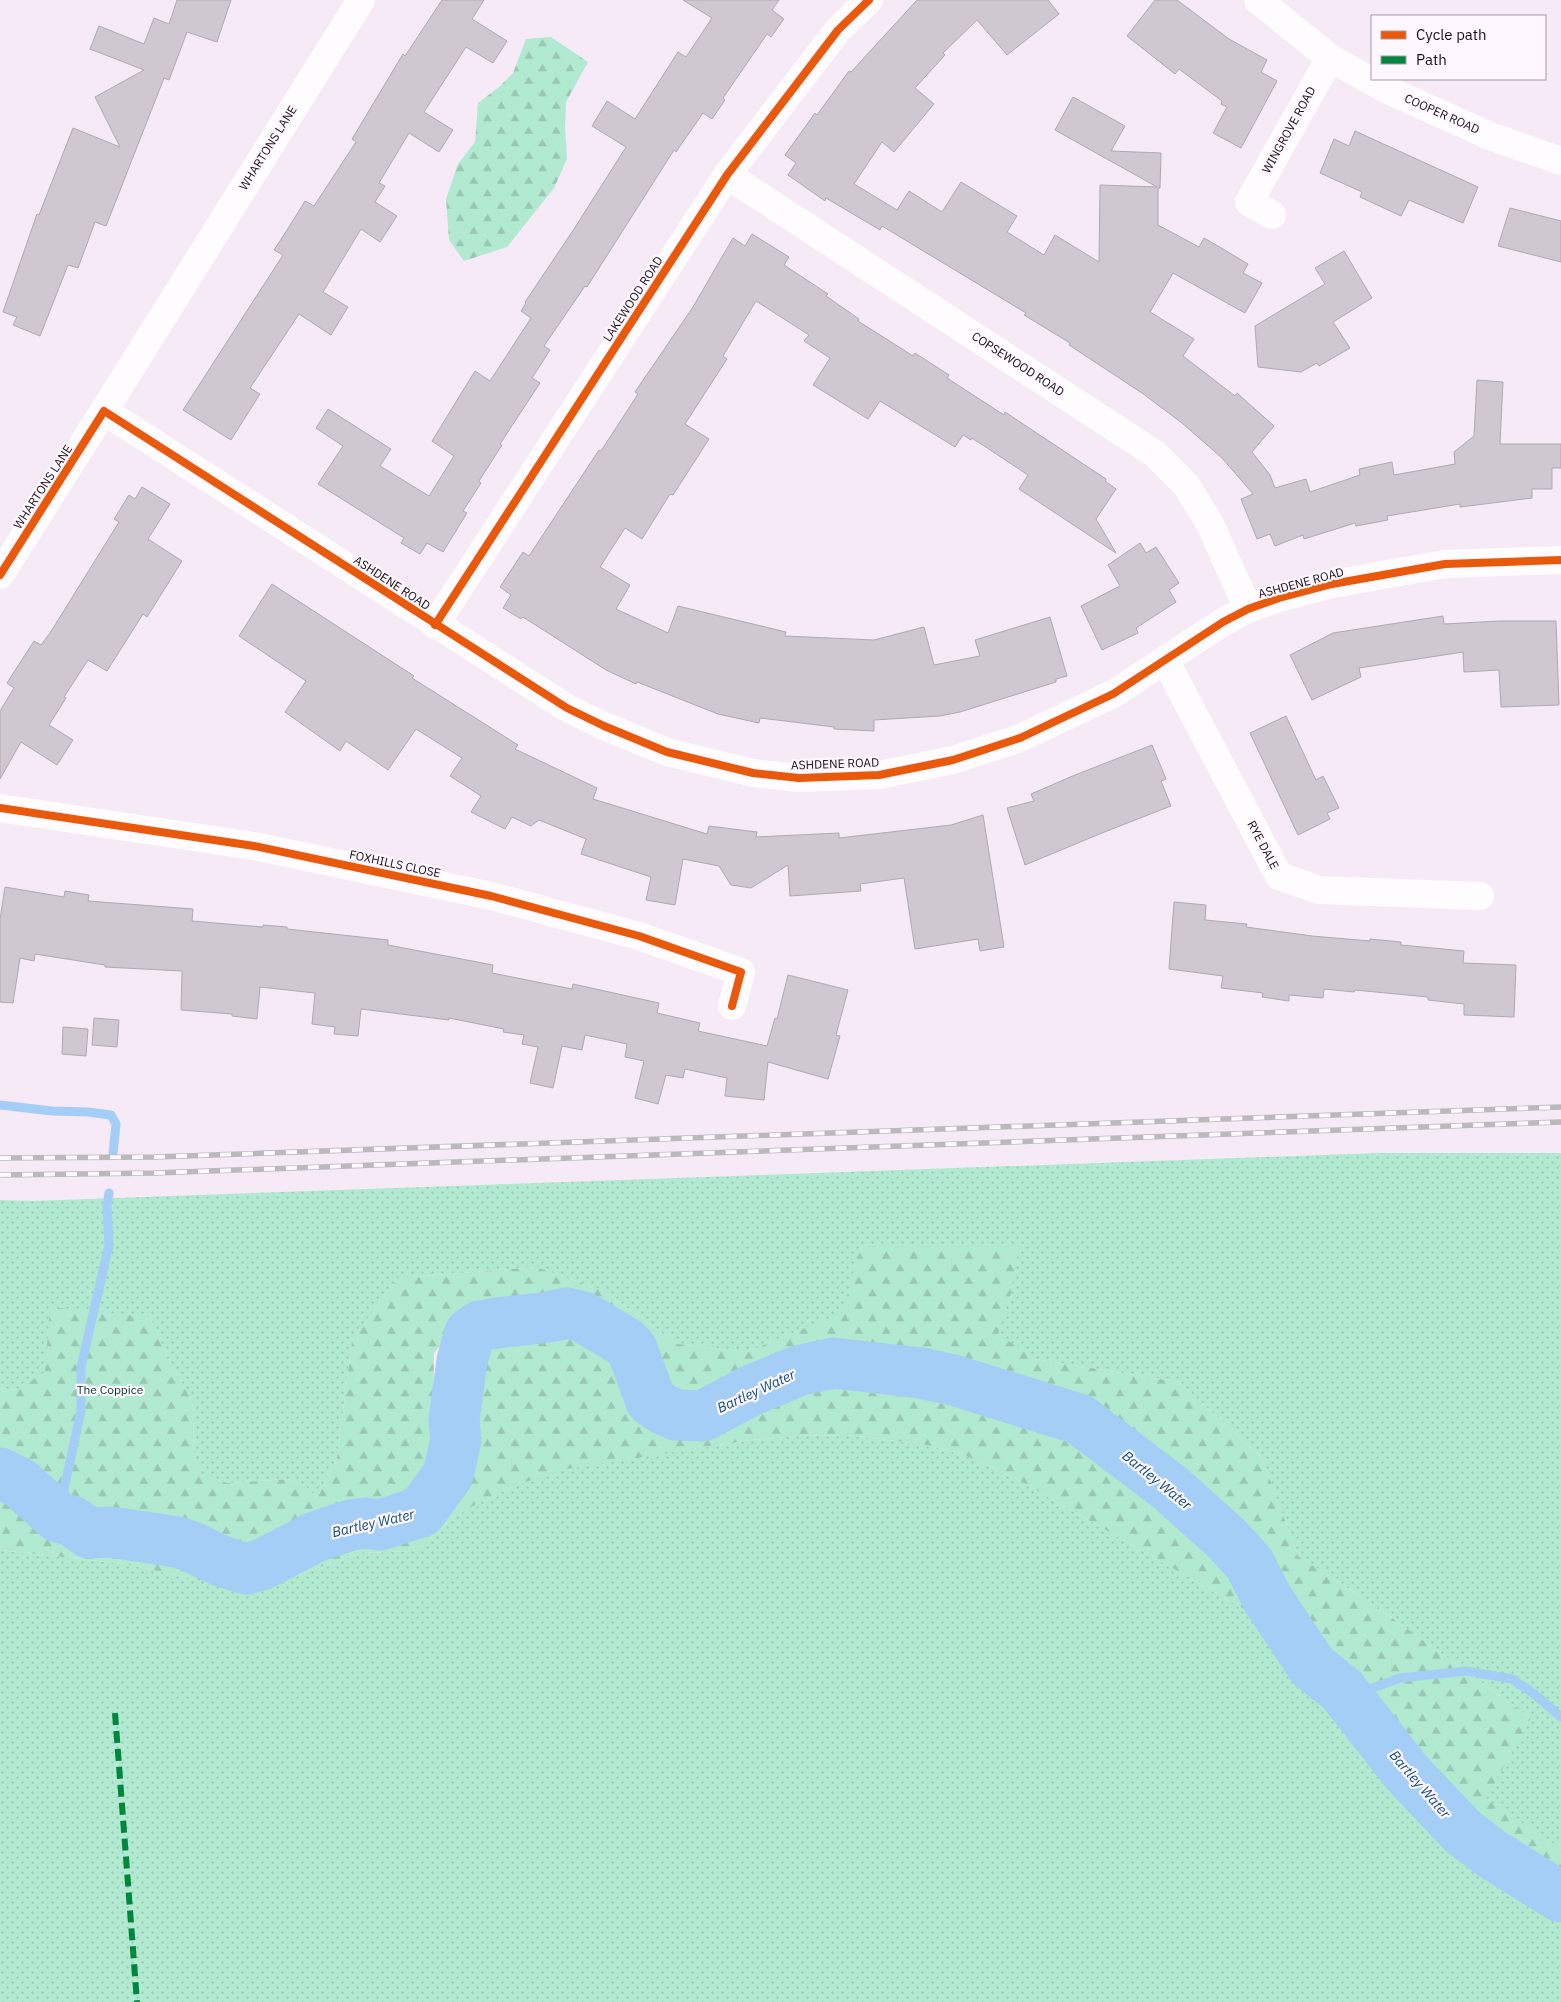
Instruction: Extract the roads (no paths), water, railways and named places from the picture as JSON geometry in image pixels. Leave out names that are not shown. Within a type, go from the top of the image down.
[{"type":"street","name":"WHARTONS LANE","points":[[0,575],[361,0]]},
{"type":"street","name":"LAKEWOOD ROAD","points":[[435,624],[727,174],[838,30],[869,0]]},
{"type":"street","name":"COOPER ROAD","points":[[1258,0],[1330,58],[1388,90],[1490,136],[1561,161]]},
{"type":"street","name":"WINGROVE ROAD","points":[[1272,215],[1240,197],[1330,58]]},
{"type":"street","name":"COPSEWOOD ROAD","points":[[727,174],[1155,454],[1186,484],[1210,524],[1248,609]]},
{"type":"street","name":"ASHDENE ROAD","points":[[104,411],[567,708],[643,743],[690,759],[753,773],[799,778],[879,775],[953,760],[1020,738],[1088,708],[1113,694],[1223,622],[1248,609],[1279,598],[1332,584],[1445,564],[1502,560],[1561,560]]},
{"type":"street","name":"RYE DALE","points":[[1165,660],[1279,876],[1318,890],[1480,896]]},
{"type":"street","name":"FOXHILLS CLOSE","points":[[0,808],[254,846],[491,896],[639,936],[741,972],[732,1006]]},
{"type":"waterway","points":[[0,1105],[111,1115],[116,1124],[113,1154]]},
{"type":"waterway","points":[[58,1517],[81,1411],[81,1367],[109,1245],[107,1207],[109,1193]]},
{"type":"waterway","name":"Bartley Water","points":[[0,1473],[20,1483],[58,1517],[72,1521],[89,1533],[111,1532],[177,1542],[221,1561],[246,1569],[261,1565],[315,1537],[351,1525],[366,1523],[380,1525],[421,1512],[448,1475],[456,1440],[454,1420],[462,1361],[470,1333],[480,1326],[567,1313],[583,1317],[625,1342],[632,1349],[651,1401],[676,1415],[703,1416],[750,1391],[798,1371],[833,1363],[921,1373],[953,1380],[1079,1419],[1169,1487],[1227,1539],[1249,1563],[1267,1598],[1312,1666],[1342,1690],[1407,1773],[1463,1832],[1492,1854],[1561,1897]]},
{"type":"waterway","points":[[1348,1697],[1400,1678],[1466,1671],[1512,1679],[1533,1693],[1561,1717]]},
{"type":"railway","points":[[0,1158],[155,1157],[1561,1107]]},
{"type":"railway","points":[[0,1175],[155,1173],[1561,1122]]},
{"type":"park label","name":"The Coppice","points":[[110,1390]]}]
